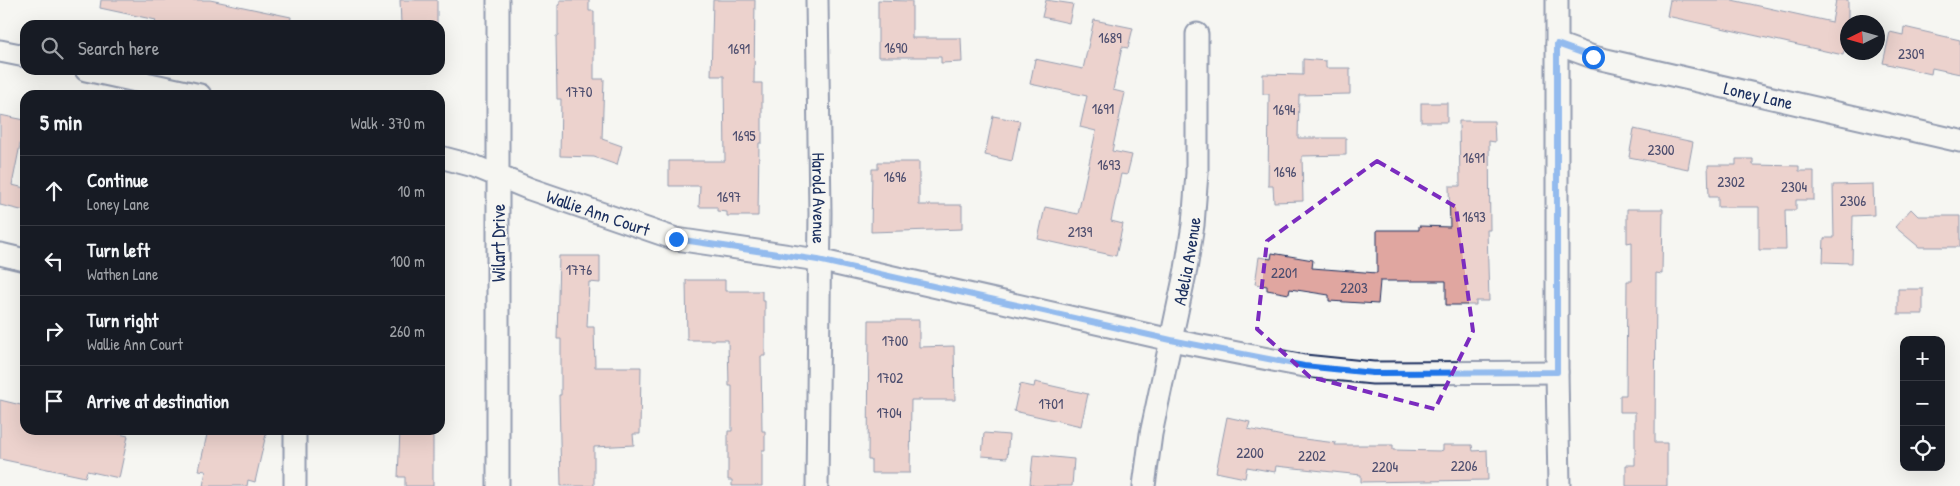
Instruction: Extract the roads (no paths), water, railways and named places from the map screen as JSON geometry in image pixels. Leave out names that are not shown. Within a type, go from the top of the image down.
[{"type":"street","name":"Wilart Drive","points":[[498,0],[498,486]]},
{"type":"street","name":"Harold Avenue","points":[[817,0],[820,213],[817,486]]},
{"type":"street","points":[[1557,0],[1557,372],[1559,486]]},
{"type":"street","name":"Adelia Avenue","points":[[1144,486],[1151,434],[1194,225],[1197,173],[1197,34]]},
{"type":"street","name":"Loney Lane","points":[[1557,44],[1593,57],[1960,141]]},
{"type":"street","points":[[0,51],[20,55]]},
{"type":"street","points":[[109,75],[177,90]]},
{"type":"street","name":"Wallie Ann Court","points":[[445,158],[474,166],[530,189],[676,239],[818,260],[1171,340],[1304,366],[1373,373],[1557,372]]},
{"type":"street","points":[[0,254],[20,259]]},
{"type":"street","points":[[295,435],[295,486]]}]
